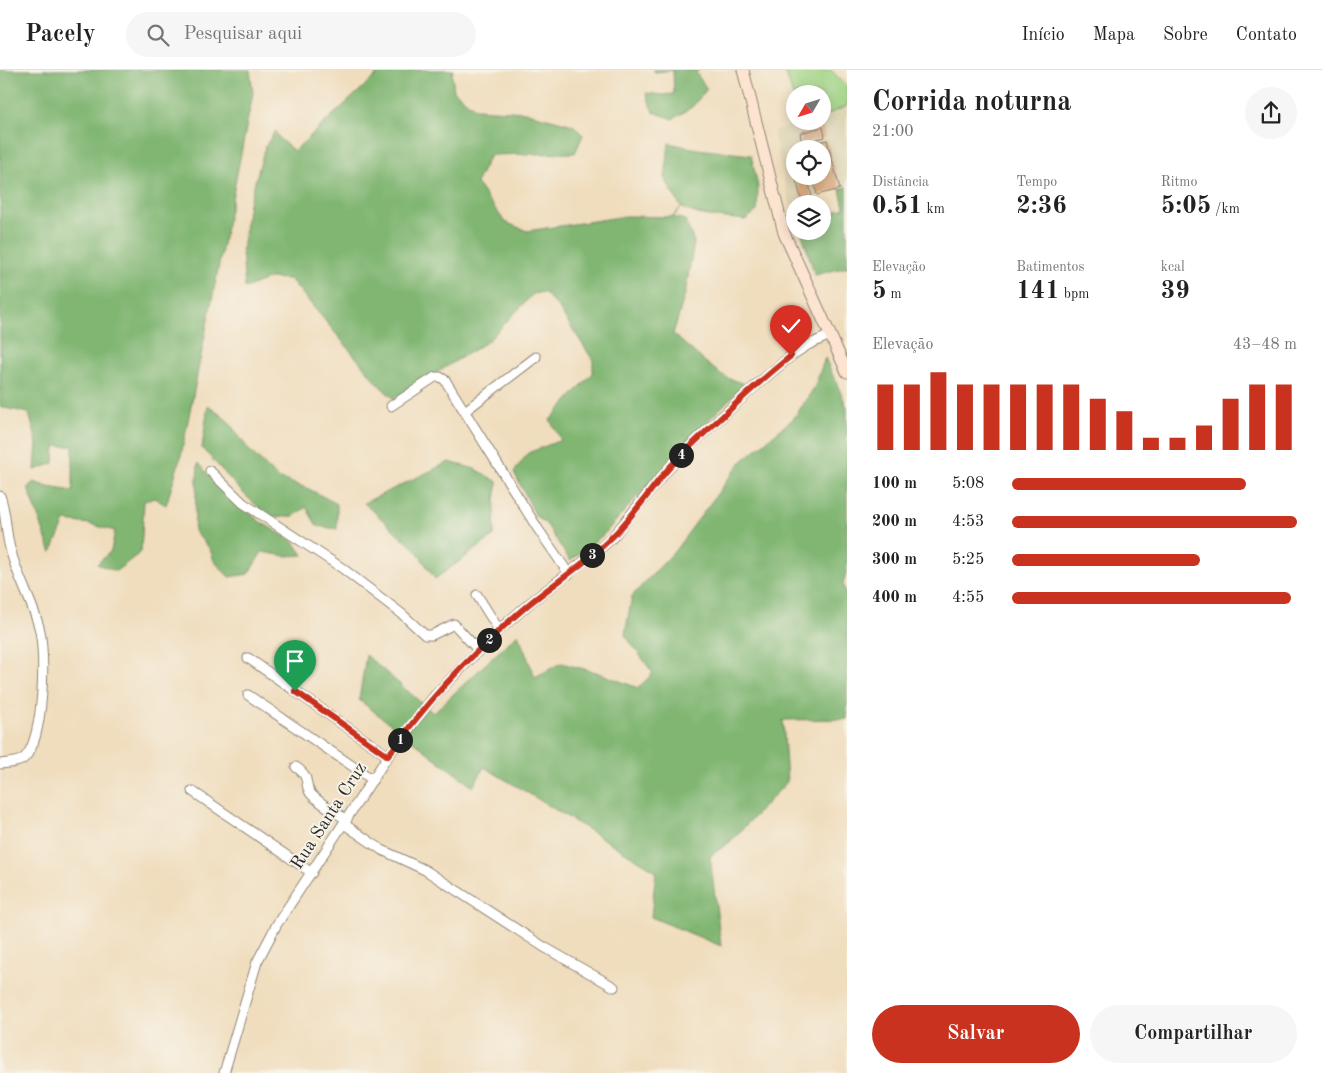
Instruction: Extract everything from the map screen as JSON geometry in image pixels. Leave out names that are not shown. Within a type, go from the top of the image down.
[{"type":"main road","points":[[743,70],[784,233],[847,372]]},
{"type":"street","name":"Rua Santa Cruz","points":[[224,1073],[257,962],[277,924],[388,756],[435,695],[499,630],[612,538],[682,453],[755,386],[791,356],[808,345],[830,335]]},
{"type":"street","points":[[465,411],[536,357]]},
{"type":"street","points":[[391,406],[436,377],[440,377],[448,384],[568,574]]},
{"type":"street","points":[[210,471],[243,503],[342,568],[396,609],[425,635],[432,635],[454,624],[478,650]]},
{"type":"street","points":[[0,496],[6,516],[7,540],[11,554],[40,629],[43,662],[38,721],[32,747],[23,760],[0,764]]},
{"type":"street","points":[[477,595],[499,630]]},
{"type":"street","points":[[248,658],[388,756]]},
{"type":"street","points":[[248,695],[373,780]]},
{"type":"street","points":[[296,767],[306,775],[308,788],[312,795],[371,843],[425,870],[544,947],[614,987]]},
{"type":"street","points":[[192,791],[312,873]]},
{"type":"shaded area","points":[[847,106],[847,187],[822,195],[788,195],[773,131],[786,127],[786,130],[831,130],[831,113]]},
{"type":"green space","points":[[0,70],[250,70],[253,93],[181,456],[166,505],[154,498],[144,501],[141,552],[116,571],[97,564],[111,551],[115,531],[90,524],[65,521],[51,553],[28,487],[34,482],[48,487],[73,491],[73,446],[55,446],[54,463],[35,470],[37,443],[29,413],[0,407]]},
{"type":"green space","points":[[382,70],[454,70],[452,73],[454,91],[476,109],[525,112],[573,125],[583,135],[575,153],[490,155],[476,183],[505,222],[527,231],[627,216],[673,217],[685,220],[694,242],[685,294],[673,334],[711,367],[727,378],[745,384],[683,446],[603,535],[570,561],[547,525],[536,516],[514,472],[528,453],[561,440],[550,420],[593,373],[593,360],[558,307],[544,292],[533,294],[488,341],[394,399],[380,386],[290,279],[270,278],[245,288],[242,250],[249,203],[265,147],[275,131],[280,139],[294,151]]},
{"type":"green space","points":[[653,70],[673,70],[655,72]]},
{"type":"green space","points":[[673,70],[699,70],[696,73],[707,89],[692,107],[673,119],[653,112],[646,93],[674,94]]},
{"type":"green space","points":[[785,70],[831,70],[847,86],[847,106],[831,113],[831,85],[790,85]]},
{"type":"green space","points":[[669,143],[697,149],[751,155],[758,187],[757,211],[745,220],[704,215],[681,207],[665,179]]},
{"type":"green space","points":[[847,187],[847,267],[815,275],[804,240],[831,240],[831,213],[844,208],[840,189]]},
{"type":"green space","points":[[825,358],[847,407],[847,569],[843,584],[847,598],[847,719],[783,720],[787,782],[730,842],[710,856],[721,946],[651,917],[656,871],[484,767],[473,787],[359,700],[366,655],[433,713],[518,634],[535,677],[561,663],[596,672],[638,688],[653,673],[625,635],[632,596],[674,552],[741,462],[794,418],[814,388]]},
{"type":"green space","points":[[208,405],[228,421],[249,450],[278,478],[309,489],[337,504],[337,529],[317,526],[306,507],[294,516],[270,518],[242,492],[202,448]]},
{"type":"green space","points":[[449,462],[475,469],[498,482],[495,500],[494,536],[435,579],[416,550],[364,503]]},
{"type":"green space","points":[[198,463],[220,488],[259,521],[294,542],[303,555],[286,556],[262,552],[248,574],[229,577],[214,561],[210,549],[194,531]]},
{"type":"building","points":[[812,130],[824,130],[825,137],[814,140],[801,140],[800,133]]},
{"type":"building","points":[[831,155],[840,189],[817,195],[814,185],[831,185]]},
{"type":"building","points":[[797,185],[809,185],[812,195],[800,195]]},
{"type":"route","points":[[295,691],[388,756],[435,695],[478,650],[531,602],[612,538],[682,453],[775,368],[791,356]]}]
